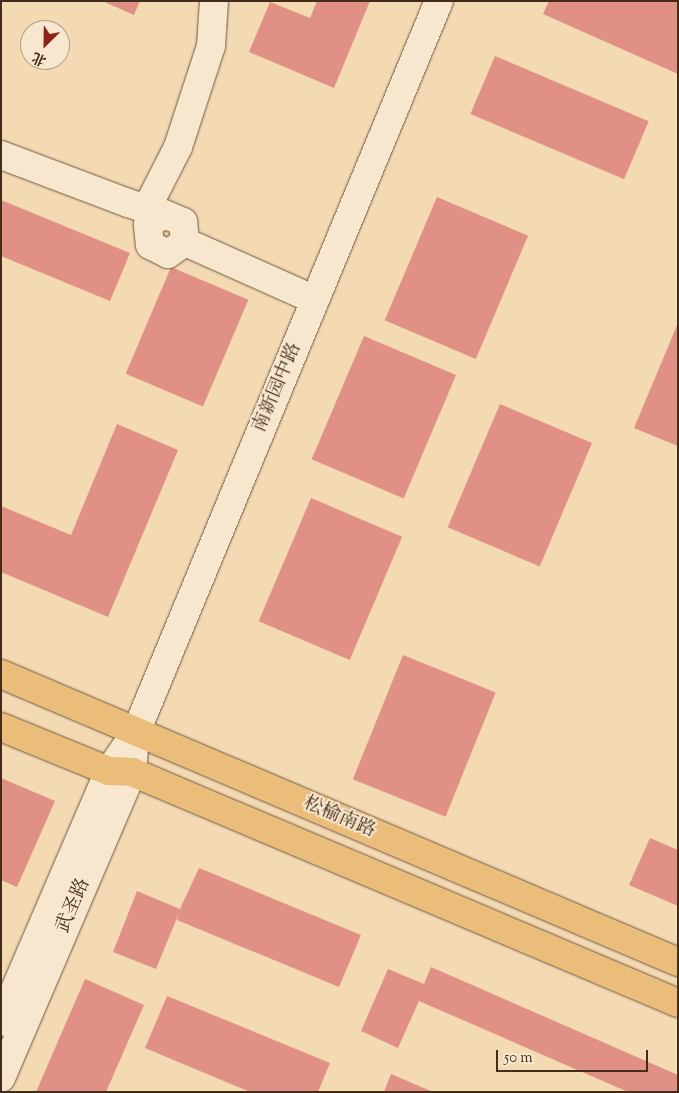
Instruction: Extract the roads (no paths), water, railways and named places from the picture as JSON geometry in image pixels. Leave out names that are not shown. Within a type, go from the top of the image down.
[{"type":"main road","name":"松榆南路","points":[[1,674],[678,962]]},
{"type":"main road","name":"松榆南路","points":[[1,727],[121,772],[678,1003]]},
{"type":"street","points":[[147,214],[150,202],[178,147],[211,46],[214,1]]},
{"type":"street","name":"南新园中路","points":[[121,772],[439,1]]},
{"type":"street","points":[[1,154],[147,214],[164,214],[183,222],[185,242],[315,300]]},
{"type":"street","name":"武圣路","points":[[1,1022],[121,772]]},
{"type":"street","name":"武圣路","points":[[1,1078],[121,772]]}]
